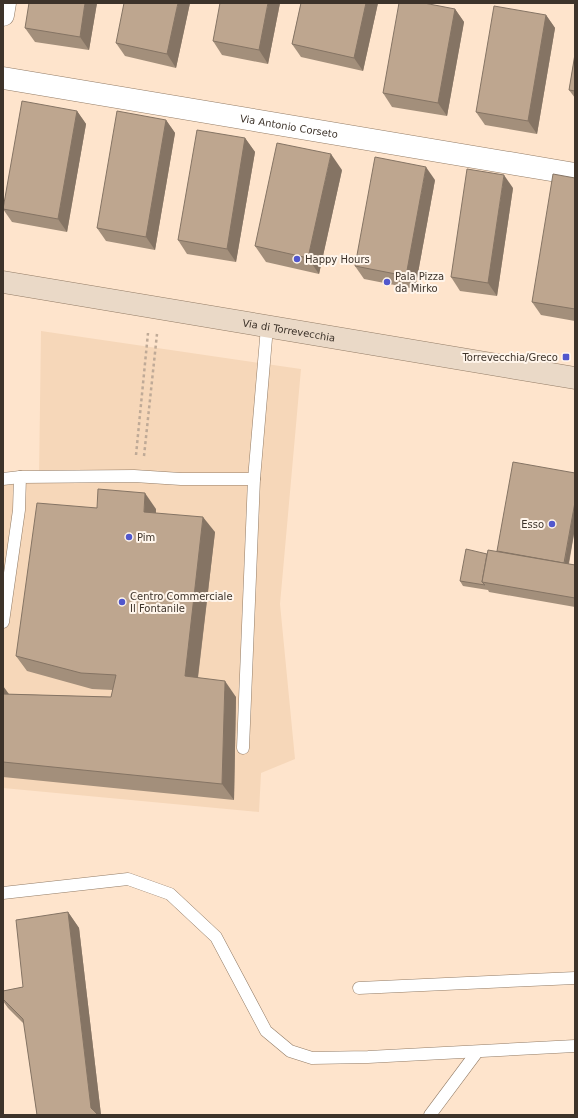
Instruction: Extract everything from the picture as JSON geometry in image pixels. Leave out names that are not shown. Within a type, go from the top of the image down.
[{"type":"main road","name":"Via di Torrevecchia","points":[[3,282],[575,378]]},
{"type":"street","points":[[3,15],[5,3]]},
{"type":"street","name":"Via Antonio Corseto","points":[[3,78],[575,174]]},
{"type":"lane","points":[[243,748],[254,479],[268,327]]},
{"type":"lane","points":[[3,478],[138,476],[254,479]]},
{"type":"lane","points":[[3,622],[17,526],[20,477]]},
{"type":"lane","points":[[3,893],[128,878],[170,894],[216,937],[266,1031],[290,1051],[312,1058],[368,1058],[575,1046]]},
{"type":"lane","points":[[359,988],[575,978]]},
{"type":"lane","points":[[430,1115],[477,1052]]},
{"type":"path","points":[[138,476],[155,308]]},
{"type":"path","points":[[138,476],[155,308]]},
{"type":"shaded area","points":[[41,331],[301,369],[280,604],[295,759],[261,773],[259,812],[3,788],[3,483],[39,478]]},
{"type":"building","points":[[29,3],[85,3],[80,37],[25,28]]},
{"type":"building","points":[[124,3],[178,3],[167,54],[116,43]]},
{"type":"building","points":[[220,3],[268,3],[259,50],[213,41]]},
{"type":"building","points":[[301,3],[366,3],[354,58],[292,44]]},
{"type":"building","points":[[399,3],[424,3],[455,9],[438,103],[383,93]]},
{"type":"building","points":[[494,6],[546,15],[528,121],[476,112]]},
{"type":"building","points":[[575,54],[575,91],[569,90]]},
{"type":"building","points":[[22,101],[77,111],[58,219],[3,209]]},
{"type":"building","points":[[117,111],[166,120],[146,237],[97,228]]},
{"type":"building","points":[[197,130],[245,138],[227,249],[178,240]]},
{"type":"building","points":[[277,143],[331,154],[308,258],[255,246]]},
{"type":"building","points":[[375,157],[426,167],[406,276],[355,266]]},
{"type":"building","points":[[467,169],[504,175],[488,283],[451,277]]},
{"type":"building","points":[[553,174],[575,178],[575,309],[532,302]]},
{"type":"building","points":[[513,462],[575,473],[575,502],[564,563],[497,551]]},
{"type":"building","name":"Centro Commerciale Il Fontanile","points":[[98,489],[145,493],[144,512],[203,517],[185,676],[225,681],[222,784],[3,762],[3,694],[111,697],[116,675],[81,673],[16,656],[37,503],[97,508]]},
{"type":"building","points":[[466,549],[487,554],[482,582],[485,585],[460,581]]},
{"type":"building","points":[[488,550],[575,565],[575,598],[482,582]]},
{"type":"building","points":[[68,912],[91,1108],[98,1115],[37,1115],[23,1019],[3,999],[3,991],[23,987],[16,920]]},
{"type":"place","name":"Happy Hours","points":[[297,259]]},
{"type":"place","name":"Pala Pizza da Mirko","points":[[387,282]]},
{"type":"place","name":"Torrevecchia/Greco","points":[[566,357]]},
{"type":"place","name":"Esso","points":[[552,524]]},
{"type":"place","name":"Pim","points":[[129,537]]},
{"type":"place","name":"Centro Commerciale Il Fontanile","points":[[122,602]]}]
